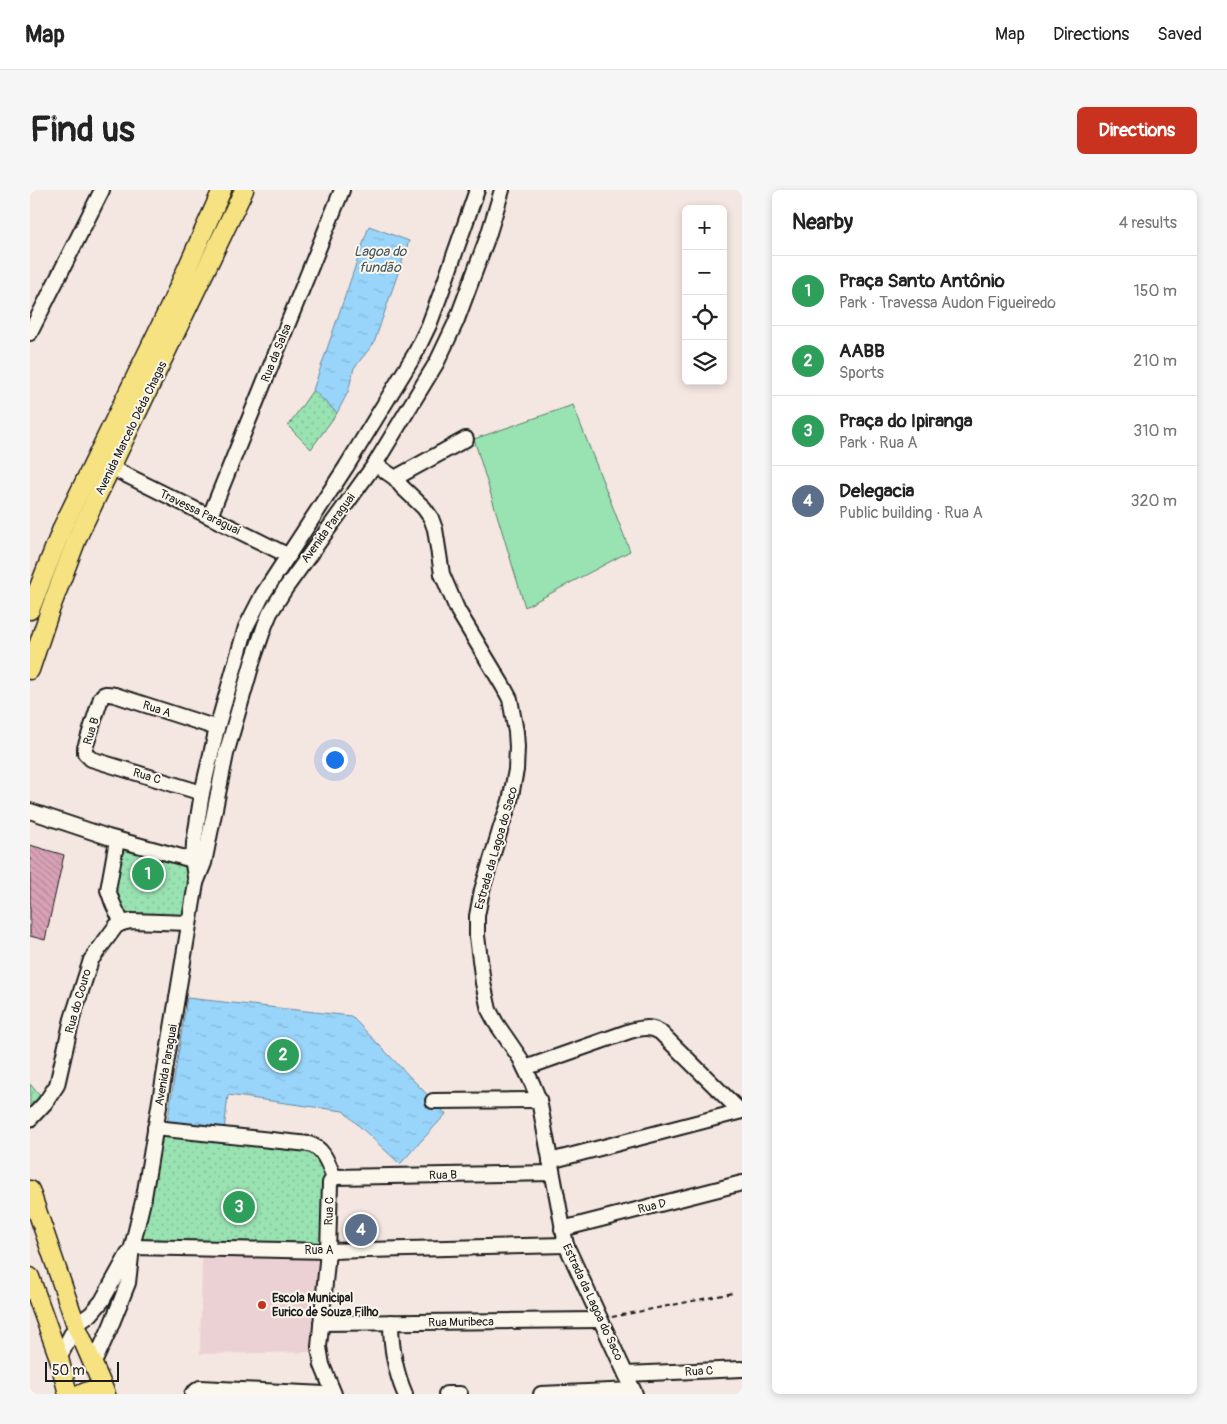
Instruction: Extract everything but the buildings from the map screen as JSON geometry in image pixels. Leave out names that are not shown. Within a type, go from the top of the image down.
[{"type":"main road","name":"Avenida Marcelo Déda Chagas","points":[[30,610],[63,526],[171,304],[222,190]]},
{"type":"main road","name":"Avenida Marcelo Déda Chagas","points":[[30,670],[78,536],[244,190]]},
{"type":"main road","points":[[123,404],[139,412]]},
{"type":"main road","points":[[114,423],[130,430]]},
{"type":"main road","points":[[30,1190],[37,1238],[106,1393]]},
{"type":"main road","points":[[30,1277],[59,1358],[68,1394]]},
{"type":"main road","points":[[81,1394],[88,1391],[106,1393]]},
{"type":"street","points":[[30,334],[102,190]]},
{"type":"street","name":"Rua da Salsa","points":[[210,516],[342,190]]},
{"type":"street","name":"Avenida Paraguai","points":[[198,862],[195,836],[202,793],[217,728],[246,627],[263,594],[386,403],[414,354],[429,325],[477,190]]},
{"type":"street","name":"Avenida Paraguai","points":[[93,1365],[128,1283],[132,1247],[144,1197],[198,862],[226,754],[264,625],[285,589],[375,464],[437,362],[456,322],[498,191]]},
{"type":"street","points":[[395,478],[466,439]]},
{"type":"street","name":"Estrada da Lagoa do Saco","points":[[375,464],[395,478],[431,518],[435,529],[442,574],[451,595],[463,620],[510,699],[517,747],[514,787],[485,876],[477,916],[477,936],[485,992],[489,1010],[496,1024],[520,1058],[539,1100],[566,1245],[634,1392]]},
{"type":"street","name":"Travessa Paraguai","points":[[112,468],[289,556]]},
{"type":"street","name":"Rua A","points":[[100,702],[103,695],[115,695],[217,728]]},
{"type":"street","name":"Rua B","points":[[91,759],[85,751],[100,702]]},
{"type":"street","name":"Rua C","points":[[91,759],[202,793]]},
{"type":"street","points":[[30,810],[117,840],[198,862]]},
{"type":"street","points":[[117,840],[108,890],[122,923],[131,921],[189,923]]},
{"type":"street","name":"Rua do Couro","points":[[30,1119],[45,1103],[57,1084],[72,1019],[91,960],[114,929],[122,923]]},
{"type":"street","points":[[525,1068],[630,1031],[651,1028],[660,1032],[741,1111]]},
{"type":"street","points":[[434,1101],[539,1100]]},
{"type":"street","name":"Rua B","points":[[334,1177],[551,1167],[741,1111]]},
{"type":"street","points":[[155,1128],[310,1144],[322,1151],[334,1177]]},
{"type":"street","name":"Rua C","points":[[334,1177],[330,1183],[328,1251],[319,1353],[334,1394]]},
{"type":"street","name":"Rua D","points":[[562,1229],[742,1184]]},
{"type":"street","name":"Rua A","points":[[132,1247],[328,1251],[566,1245]]},
{"type":"street","name":"Avenida Paraguai","points":[[76,1325],[91,1314],[102,1301],[132,1247]]},
{"type":"street","name":"Rua Muribeca","points":[[321,1323],[600,1320]]},
{"type":"street","points":[[391,1322],[393,1357],[405,1394]]},
{"type":"street","points":[[59,1358],[76,1325]]},
{"type":"street","name":"Rua C","points":[[626,1374],[742,1369]]},
{"type":"street","points":[[192,1394],[200,1388],[260,1393],[325,1394]]},
{"type":"street","points":[[541,1394],[634,1392]]},
{"type":"street","points":[[446,1394],[460,1394]]},
{"type":"path","points":[[600,1320],[733,1293]]},
{"type":"shaded area","name":"Escola Municipal Eurico de Souza Filho","points":[[327,1257],[317,1352],[200,1354],[202,1258]]},
{"type":"green space","points":[[313,390],[337,413],[311,449],[288,426]]},
{"type":"green space","points":[[573,405],[630,551],[525,607],[474,439]]},
{"type":"green space","points":[[118,842],[192,863],[189,921],[115,920],[101,885]]},
{"type":"green space","points":[[30,1084],[44,1101],[30,1115]]},
{"type":"green space","points":[[161,1129],[319,1148],[332,1174],[330,1243],[141,1239]]},
{"type":"water","name":"Lagoa do fundão","points":[[369,226],[409,241],[374,343],[354,368],[348,392],[337,413],[313,390]]},
{"type":"water","points":[[187,998],[351,1016],[446,1114],[400,1164],[343,1111],[228,1095],[224,1131],[167,1124]]},
{"type":"place","name":"Praça Santo Antônio","points":[[148,874]]},
{"type":"place","name":"AABB","points":[[283,1055]]},
{"type":"place","name":"Praça do Ipiranga","points":[[239,1207]]},
{"type":"place","name":"Delegacia","points":[[361,1230]]},
{"type":"place","name":"Escola Municipal Eurico de Souza Filho","points":[[262,1305]]}]
